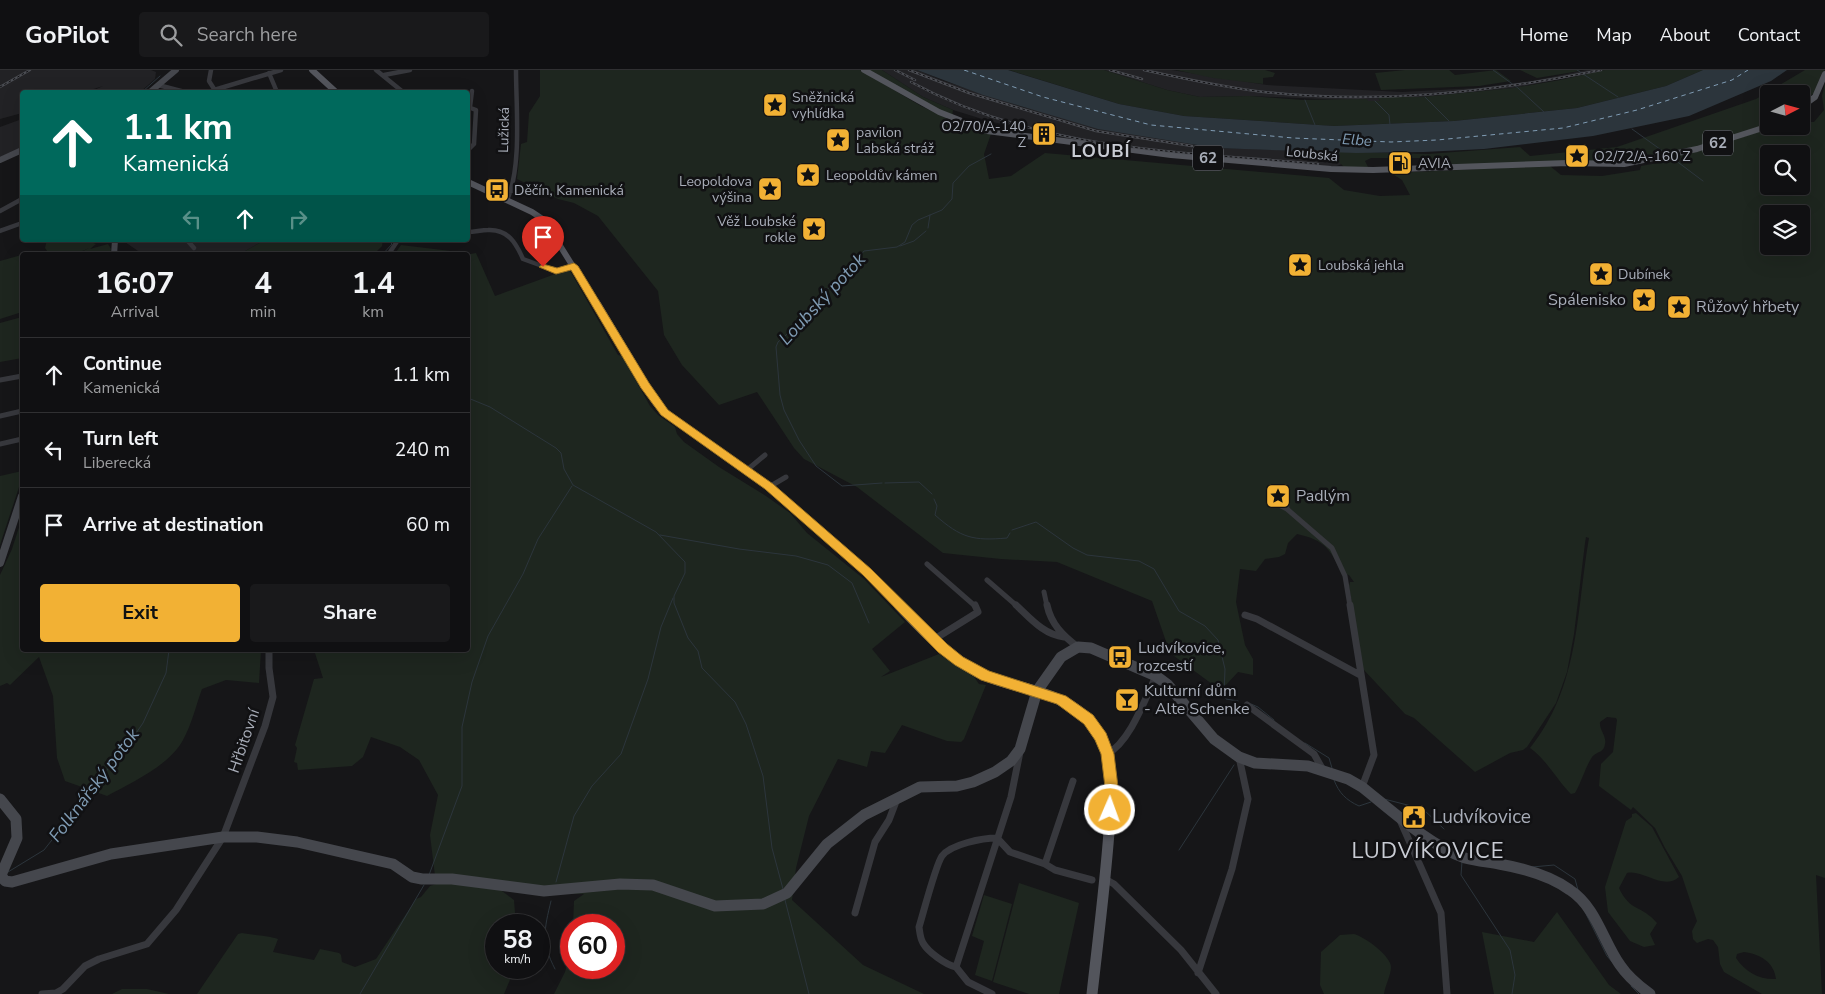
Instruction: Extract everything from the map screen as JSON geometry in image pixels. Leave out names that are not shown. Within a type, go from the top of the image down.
[{"type":"main road","points":[[313,70],[334,90]]},
{"type":"main road","name":"Loubská","points":[[864,70],[925,106],[959,122],[987,131],[1171,155],[1342,170],[1568,163],[1624,164],[1697,149],[1760,129]]},
{"type":"main road","points":[[1810,102],[1818,95],[1825,74]]},
{"type":"main road","points":[[470,183],[544,220],[574,266],[655,401],[664,412],[769,486],[867,572],[933,640],[959,661],[986,676],[1061,700],[1082,713],[1098,731],[1107,754],[1111,796],[1105,879],[1092,994]]},
{"type":"street","points":[[152,90],[176,70]]},
{"type":"street","points":[[210,70],[207,76],[214,90]]},
{"type":"street","points":[[218,90],[281,70]]},
{"type":"street","points":[[376,70],[401,90]]},
{"type":"street","points":[[384,75],[410,70]]},
{"type":"street","name":"Lužická","points":[[506,200],[512,191],[514,173],[516,70]]},
{"type":"street","points":[[269,73],[276,90]]},
{"type":"street","points":[[158,85],[181,90]]},
{"type":"street","points":[[470,102],[472,91]]},
{"type":"street","points":[[470,107],[476,110],[474,144],[470,148]]},
{"type":"street","points":[[0,160],[20,151]]},
{"type":"street","points":[[490,192],[512,191]]},
{"type":"street","points":[[0,211],[20,200]]},
{"type":"street","points":[[1,229],[20,224]]},
{"type":"street","points":[[470,232],[490,230],[511,236],[523,259],[549,270],[556,272],[574,266]]},
{"type":"street","points":[[189,242],[194,248]]},
{"type":"street","points":[[0,380],[20,376]]},
{"type":"street","points":[[0,416],[20,411]]},
{"type":"street","points":[[0,444],[20,439]]},
{"type":"street","points":[[747,470],[765,455]]},
{"type":"street","points":[[769,486],[786,477]]},
{"type":"street","points":[[0,563],[20,502]]},
{"type":"street","points":[[1287,509],[1332,548],[1345,576],[1374,755],[1362,787]]},
{"type":"street","points":[[927,564],[974,604],[978,612],[933,640]]},
{"type":"street","points":[[987,580],[1047,632],[1054,636],[1064,637]]},
{"type":"street","points":[[1044,592],[1047,609],[1055,628],[1078,647]]},
{"type":"street","points":[[1245,615],[1256,619],[1360,675]]},
{"type":"street","points":[[956,967],[997,838],[1008,810],[1018,767],[1020,749],[1037,691],[1061,657],[1078,647],[1091,648],[1156,676],[1168,685],[1214,739],[1239,758],[1255,763],[1308,766],[1348,779],[1362,787],[1429,839],[1463,857],[1502,864],[1546,877],[1571,890],[1582,900],[1592,914],[1620,966],[1636,984],[1650,994]]},
{"type":"street","name":"Hřbitovní","points":[[42,994],[56,993],[63,989],[85,966],[92,962],[147,944],[176,910],[223,837],[265,726],[273,696],[269,652]]},
{"type":"street","points":[[1107,754],[1114,752],[1132,725],[1156,676]]},
{"type":"street","points":[[1247,705],[1314,754],[1323,770]]},
{"type":"street","points":[[0,799],[16,818],[17,838],[1,876],[5,881],[12,882],[111,854],[223,837],[257,837],[296,842],[393,864],[412,877],[422,879],[452,879],[544,890],[620,884],[653,886],[715,906],[738,906],[763,904],[787,893],[827,844],[864,815],[920,787],[957,786],[973,782],[1000,769],[1011,761],[1020,749]]},
{"type":"street","points":[[1198,973],[1232,869],[1248,798],[1239,758]]},
{"type":"street","points":[[1045,864],[1073,782]]},
{"type":"street","points":[[855,912],[875,842],[889,820],[898,797]]},
{"type":"street","points":[[1399,816],[1441,913],[1446,994]]},
{"type":"street","points":[[992,994],[968,982],[956,967],[950,966],[924,945],[920,936],[919,927],[941,858],[946,852],[988,837],[997,838],[1010,852],[1045,864],[1055,870],[1092,880]]},
{"type":"street","points":[[1105,879],[1114,884],[1182,950],[1216,994]]},
{"type":"shaded area","points":[[0,70],[151,70],[156,72],[155,79],[142,90],[94,90],[103,86],[90,90],[20,90],[20,114],[0,119]]},
{"type":"shaded area","points":[[540,70],[860,70],[921,106],[963,126],[991,134],[984,154],[989,179],[1011,176],[1045,153],[1329,178],[1344,190],[1380,196],[1410,195],[1402,180],[1391,173],[1550,166],[1561,175],[1602,176],[1640,170],[1641,166],[1669,161],[1674,156],[1711,148],[1760,131],[1760,135],[1810,135],[1810,122],[1814,122],[1824,110],[1822,96],[1825,83],[1825,878],[1816,875],[1822,994],[1762,994],[1724,972],[1720,964],[1718,947],[1713,940],[1708,939],[1697,943],[1693,939],[1692,931],[1697,921],[1682,876],[1655,828],[1633,807],[1631,810],[1599,786],[1601,764],[1613,752],[1616,718],[1607,717],[1600,722],[1605,738],[1604,747],[1592,757],[1575,793],[1571,794],[1541,758],[1530,748],[1546,724],[1558,699],[1567,674],[1578,621],[1589,538],[1586,537],[1574,634],[1567,672],[1556,703],[1527,747],[1510,753],[1475,772],[1414,718],[1405,714],[1363,669],[1349,586],[1350,582],[1354,582],[1349,575],[1342,574],[1326,547],[1307,536],[1297,534],[1288,543],[1285,554],[1265,559],[1256,571],[1240,569],[1236,602],[1245,645],[1253,659],[1253,675],[1238,672],[1226,685],[1212,684],[1170,653],[1152,601],[1057,562],[943,553],[857,487],[804,459],[794,448],[757,392],[719,405],[682,365],[664,335],[658,291],[598,216],[574,203],[558,199],[517,179],[521,144],[527,142],[529,113],[540,96]],"holes":[[[1744,952],[1765,960],[1775,973],[1776,979],[1764,978],[1748,971],[1736,958],[1737,954]]]},
{"type":"shaded area","points":[[867,70],[882,70],[923,97],[953,110],[952,117]]},
{"type":"shaded area","points":[[882,70],[917,70],[1023,107],[1198,145],[1216,148],[1336,152],[1342,164],[1334,167],[1256,159],[1185,155],[1072,140],[1031,129],[992,122],[953,110],[923,97]]},
{"type":"shaded area","points":[[1009,70],[1104,70],[1167,90],[1200,97],[1250,96],[1302,100],[1367,99],[1368,101],[1380,101],[1378,97],[1422,97],[1513,88],[1605,70],[1703,70],[1666,86],[1577,108],[1454,121],[1334,126],[1184,116],[1119,104]]},
{"type":"shaded area","points":[[1104,70],[1172,70],[1267,85],[1402,92],[1477,88],[1532,81],[1587,70],[1607,70],[1514,88],[1422,97],[1379,97],[1380,101],[1368,101],[1250,96],[1200,97],[1167,90]]},
{"type":"shaded area","points":[[1176,70],[1265,70],[1275,73],[1273,77],[1263,78],[1263,84],[1213,78]]},
{"type":"shaded area","points":[[1405,70],[1449,70],[1455,75],[1496,70],[1511,81],[1479,86],[1381,90],[1375,73]]},
{"type":"shaded area","points":[[1520,70],[1579,70],[1580,71],[1537,78]]},
{"type":"shaded area","points":[[1805,70],[1825,70],[1814,93],[1810,96],[1810,85],[1780,85]]},
{"type":"shaded area","points":[[1760,97],[1760,127],[1704,145],[1635,162],[1628,156],[1614,156],[1617,163],[1441,167],[1422,158],[1371,158],[1365,161],[1369,169],[1345,168],[1336,159],[1308,154],[1304,151],[1428,154],[1520,147],[1530,156],[1617,147]]},
{"type":"shaded area","points":[[20,120],[20,149],[0,157],[0,127]]},
{"type":"shaded area","points":[[46,242],[90,242],[96,244],[90,249],[108,244],[111,249],[110,252],[82,252],[89,248],[80,252],[48,252],[45,248]]},
{"type":"shaded area","points":[[125,242],[261,242],[243,252],[140,252]]},
{"type":"shaded area","points":[[261,242],[383,242],[382,246],[376,252],[243,252]]},
{"type":"shaded area","points":[[401,245],[459,252],[396,252]]},
{"type":"shaded area","points":[[476,253],[495,296],[569,269],[618,355],[622,356],[650,406],[658,415],[675,427],[677,434],[684,442],[790,513],[807,533],[864,579],[905,622],[872,649],[890,671],[881,677],[939,654],[974,677],[979,684],[986,685],[964,739],[961,742],[947,741],[902,725],[885,753],[871,751],[867,767],[838,759],[809,816],[796,868],[792,900],[863,965],[924,994],[554,994],[562,979],[625,979],[625,914],[573,914],[574,901],[584,894],[502,891],[514,900],[515,914],[485,914],[485,979],[510,979],[504,994],[197,994],[238,934],[242,933],[278,939],[273,952],[314,960],[320,949],[339,953],[342,962],[355,967],[376,959],[416,899],[421,897],[430,886],[436,884],[430,835],[438,795],[419,760],[400,747],[371,737],[363,757],[352,766],[298,770],[297,763],[294,762],[297,748],[295,745],[314,679],[323,678],[315,652],[470,652],[470,254]]},
{"type":"shaded area","points":[[20,255],[20,313],[0,319],[0,261]]},
{"type":"shaded area","points":[[20,318],[20,358],[0,362],[0,323]]},
{"type":"shaded area","points":[[20,471],[20,484],[0,545],[0,476]]},
{"type":"shaded area","points":[[20,524],[20,652],[261,652],[259,683],[226,680],[202,689],[189,728],[177,749],[160,765],[107,796],[65,781],[57,758],[53,696],[39,657],[10,685],[7,683],[0,686],[0,575],[12,549]]},
{"type":"shaded area","points":[[1636,813],[1652,827],[1679,877],[1673,881],[1666,882],[1640,874],[1627,873],[1619,888],[1627,901],[1652,917],[1657,923],[1650,934],[1655,945],[1644,947],[1630,941],[1608,912],[1605,887],[1626,821],[1632,817],[1632,814]]},
{"type":"shaded area","points":[[1019,883],[1079,903],[1059,994],[1029,994],[993,982]]},
{"type":"shaded area","points":[[984,895],[1012,904],[992,981],[975,975],[984,941],[972,936]]},
{"type":"shaded area","points":[[1557,912],[1609,985],[1621,994],[1494,994],[1482,932],[1534,942]]},
{"type":"shaded area","points":[[1354,934],[1377,948],[1390,963],[1391,970],[1384,994],[1324,994],[1320,985],[1321,952],[1340,935]]},
{"type":"shaded area","points":[[122,989],[147,989],[169,994],[112,994]]},
{"type":"water","name":"Elbe","points":[[917,70],[1008,70],[1119,104],[1184,116],[1334,126],[1454,121],[1577,108],[1666,86],[1703,70],[1787,70],[1771,81],[1689,116],[1593,136],[1484,149],[1424,152],[1356,153],[1216,148],[1098,129],[983,95]]},
{"type":"waterway","points":[[1493,70],[1518,88],[1544,112]]},
{"type":"waterway","points":[[1577,70],[1618,97]]},
{"type":"waterway","name":"Folknářský potok","points":[[144,90],[160,76]]},
{"type":"waterway","points":[[1425,97],[1449,121]]},
{"type":"waterway","points":[[1305,100],[1315,125]]},
{"type":"waterway","points":[[1375,101],[1389,115],[1390,125]]},
{"type":"waterway","points":[[1632,129],[1664,152]]},
{"type":"waterway","name":"Loubský potok","points":[[930,215],[942,210],[952,199],[953,183],[969,166],[991,154]]},
{"type":"waterway","points":[[1671,157],[1703,181]]},
{"type":"waterway","name":"Loubský potok","points":[[882,483],[842,486],[816,466],[799,440],[784,410],[780,395],[776,347],[778,342],[808,316],[825,291],[846,274],[864,251],[897,247],[905,242],[912,225],[930,215]]},
{"type":"waterway","points":[[928,228],[930,215]]},
{"type":"waterway","points":[[900,246],[914,241],[926,231]]},
{"type":"waterway","name":"Folknářský potok","points":[[385,252],[392,244],[390,242]]},
{"type":"waterway","points":[[470,399],[490,407],[556,448],[561,453],[564,469],[573,485],[656,532],[685,562],[685,573],[674,596],[674,603],[688,638],[698,651],[702,668],[735,702],[746,724],[763,776],[772,848],[783,889]]},
{"type":"waterway","name":"Loubský potok","points":[[885,483],[919,482],[932,494]]},
{"type":"waterway","points":[[429,875],[462,786],[462,727],[472,682],[488,636],[523,574],[538,539],[572,486]]},
{"type":"waterway","name":"Loubský potok","points":[[934,499],[937,506],[935,515],[960,533],[985,539],[1007,538],[1010,533]]},
{"type":"waterway","name":"Loubský potok","points":[[1012,530],[1036,522],[1073,548],[1087,555],[1139,561],[1154,569],[1179,611],[1205,626],[1218,640],[1225,669],[1224,695],[1226,699],[1238,701]]},
{"type":"waterway","points":[[660,535],[739,549],[796,556],[828,565],[852,583],[869,623]]},
{"type":"waterway","points":[[556,882],[574,816],[592,786],[621,754],[648,679],[661,627],[673,598]]},
{"type":"waterway","name":"Folknářský potok","points":[[8,872],[44,850],[134,736],[143,723],[166,673],[169,652]]},
{"type":"waterway","name":"Loubský potok","points":[[1251,704],[1258,707],[1274,720]]},
{"type":"waterway","name":"Loubský potok","points":[[1305,743],[1329,758],[1332,768]]},
{"type":"waterway","points":[[1179,850],[1234,765]]},
{"type":"waterway","name":"Loubský potok","points":[[1334,780],[1338,789],[1354,804],[1359,806],[1371,802]]},
{"type":"waterway","name":"Loubský potok","points":[[1384,799],[1423,809],[1444,829]]},
{"type":"waterway","name":"Loubský potok","points":[[1462,862],[1461,875],[1510,950],[1515,975],[1512,994]]},
{"type":"waterway","points":[[1532,867],[1554,865],[1575,879],[1578,890]]},
{"type":"waterway","points":[[360,994],[424,885]]},
{"type":"waterway","points":[[785,900],[809,994]]},
{"type":"waterway","points":[[551,901],[545,936],[547,951],[555,969]]},
{"type":"waterway","points":[[1585,912],[1607,956],[1613,963]]},
{"type":"waterway","points":[[1631,986],[1639,994]]},
{"type":"ferry route","points":[[964,70],[1043,97],[1151,125],[1293,138],[1391,142],[1437,140],[1563,128],[1637,110],[1732,80],[1748,70]]},
{"type":"railway","points":[[0,87],[30,70]]},
{"type":"railway","points":[[895,70],[915,80]]},
{"type":"railway","points":[[909,70],[969,93],[1096,131],[1192,146]]},
{"type":"railway","points":[[1110,70],[1142,79]]},
{"type":"railway","points":[[1144,70],[1256,91],[1343,97],[1386,97],[1472,90],[1515,85],[1601,70]]},
{"type":"railway","points":[[911,82],[959,105],[1009,122],[1059,135],[1161,151],[1318,164]]},
{"type":"place","name":"Sněžnická vyhlídka","points":[[775,105]]},
{"type":"place","name":"O2/70/A-140 Z","points":[[1044,134]]},
{"type":"place","name":"pavilon Labská stráž","points":[[838,140]]},
{"type":"place","name":"O2/72/A-160 Z","points":[[1577,156]]},
{"type":"place","name":"AVIA","points":[[1400,163]]},
{"type":"place","name":"Leopoldův kámen","points":[[808,175]]},
{"type":"place","name":"Leopoldova výšina","points":[[770,189]]},
{"type":"place","name":"Děčín, Kamenická","points":[[497,190]]},
{"type":"place","name":"Věž Loubské rokle","points":[[814,229]]},
{"type":"place","name":"Loubská jehla","points":[[1300,265]]},
{"type":"place","name":"Dubínek","points":[[1601,274]]},
{"type":"place","name":"Spálenisko","points":[[1644,300]]},
{"type":"place","name":"Růžový hřbety","points":[[1679,307]]},
{"type":"place","name":"Padlým","points":[[1278,496]]},
{"type":"place","name":"Ludvíkovice, rozcestí","points":[[1120,657]]},
{"type":"place","name":"Kulturní dům - Alte Schenke","points":[[1127,700]]},
{"type":"place","name":"Ludvíkovice","points":[[1414,817]]},
{"type":"district","name":"LOUBÍ","points":[[1101,151]]},
{"type":"district","name":"LUDVÍKOVICE","points":[[1428,851]]},
{"type":"route","points":[[543,267],[556,272],[574,266],[645,386],[664,412],[769,486],[867,572],[942,648],[959,661],[986,676],[1049,695],[1082,713],[1094,725],[1107,754],[1110,766],[1110,810]]}]
